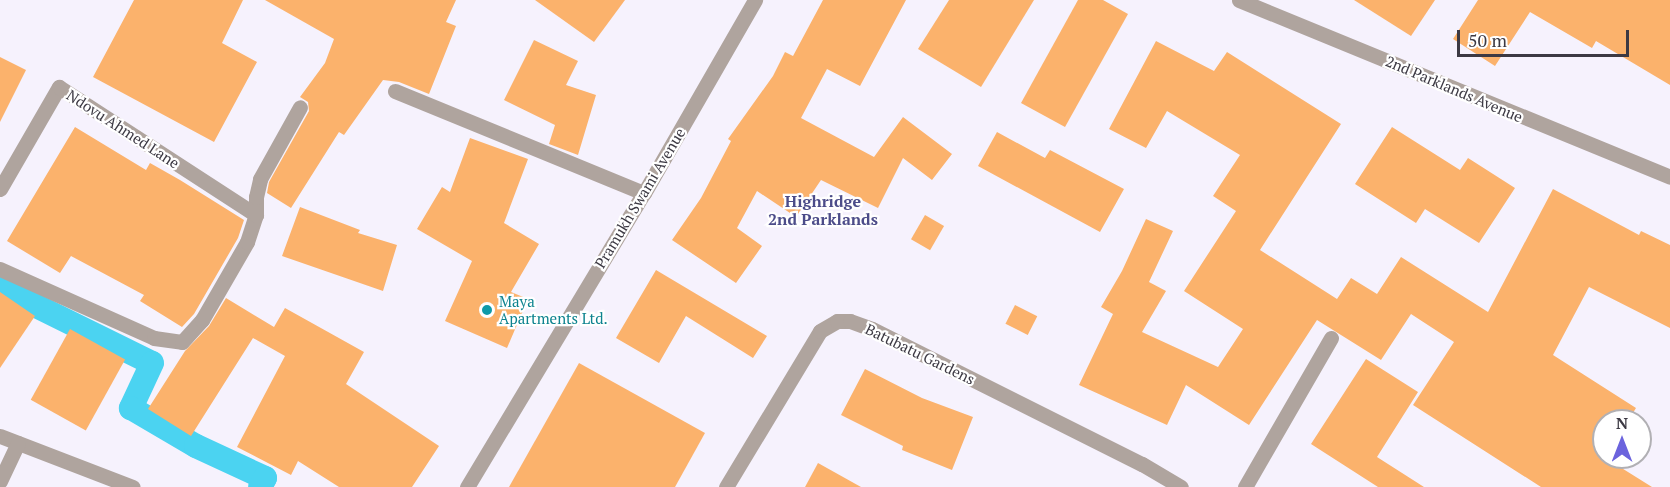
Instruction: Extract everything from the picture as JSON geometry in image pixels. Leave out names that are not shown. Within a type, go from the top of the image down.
[{"type":"street","name":"Pramukh Swami Avenue","points":[[467,487],[644,193],[755,0]]},
{"type":"street","name":"2nd Parklands Avenue","points":[[1239,0],[1670,177]]},
{"type":"street","name":"Ndovu Ahmed Lane","points":[[0,189],[59,87],[256,215]]},
{"type":"street","points":[[395,91],[644,193]]},
{"type":"street","points":[[0,269],[154,339],[182,342],[207,310],[247,242],[256,215],[256,197],[260,179],[300,107]]},
{"type":"street","name":"Batubatu Gardens","points":[[726,487],[820,331],[837,321],[850,321],[872,329],[1142,464],[1181,487]]},
{"type":"street","points":[[1245,487],[1331,339]]},
{"type":"street","points":[[0,436],[133,487]]},
{"type":"street","points":[[0,481],[18,443]]},
{"type":"building","points":[[134,0],[243,0],[222,43],[257,62],[214,142],[93,77]]},
{"type":"building","points":[[265,0],[456,0],[446,22],[456,26],[429,94],[399,82],[383,80],[344,135],[339,132],[291,208],[267,193],[269,182],[309,111],[308,102],[300,97],[325,63],[334,39]]},
{"type":"building","points":[[535,0],[625,0],[594,42]]},
{"type":"building","points":[[823,0],[906,0],[860,86],[827,69],[801,118],[874,157],[903,117],[952,154],[932,180],[903,158],[878,208],[821,180],[796,217],[757,191],[737,228],[762,246],[736,283],[672,240],[701,198],[731,141],[728,139],[773,76],[785,52],[793,56]]},
{"type":"building","points":[[949,0],[1034,0],[981,87],[918,49]]},
{"type":"building","points":[[1078,0],[1103,0],[1128,14],[1065,127],[1021,103]]},
{"type":"building","points":[[1354,0],[1435,0],[1411,36]]},
{"type":"building","points":[[1478,0],[1670,0],[1670,85],[1596,41],[1592,48],[1530,12],[1495,66],[1453,39]]},
{"type":"building","points":[[534,40],[578,61],[566,85],[596,95],[578,155],[549,144],[555,125],[504,100]]},
{"type":"building","points":[[1156,41],[1214,71],[1227,52],[1341,124],[1260,250],[1337,299],[1351,278],[1377,294],[1401,257],[1488,312],[1553,189],[1639,235],[1641,231],[1670,245],[1670,328],[1589,287],[1553,355],[1636,408],[1592,409],[1592,469],[1623,469],[1652,487],[1541,487],[1413,405],[1454,342],[1411,314],[1381,360],[1317,320],[1249,425],[1186,385],[1167,425],[1079,385],[1113,314],[1101,307],[1122,271],[1146,219],[1173,231],[1149,282],[1166,291],[1142,332],[1218,367],[1243,329],[1184,291],[1236,211],[1213,196],[1240,155],[1167,111],[1146,148],[1109,129]]},
{"type":"building","points":[[0,57],[26,70],[0,122]]},
{"type":"building","points":[[75,127],[146,170],[150,163],[244,220],[238,238],[194,314],[182,327],[140,301],[144,295],[71,256],[60,273],[7,241]]},
{"type":"building","points":[[1392,127],[1460,170],[1468,158],[1515,188],[1479,243],[1425,209],[1416,223],[1355,184]]},
{"type":"building","points":[[997,132],[1045,158],[1050,150],[1124,189],[1100,232],[978,166]]},
{"type":"building","points":[[470,138],[528,159],[504,223],[539,244],[511,292],[528,299],[507,348],[445,321],[472,261],[417,229],[442,187],[450,192]]},
{"type":"building","points":[[300,207],[360,230],[358,233],[397,245],[383,291],[282,256]]},
{"type":"building","points":[[925,215],[944,226],[930,250],[911,239]]},
{"type":"building","points":[[656,270],[767,336],[753,358],[686,316],[659,363],[616,338]]},
{"type":"building","points":[[0,292],[35,316],[0,368]]},
{"type":"building","points":[[226,298],[274,327],[285,308],[364,352],[346,384],[439,446],[412,487],[339,487],[298,461],[291,475],[237,447],[285,356],[253,338],[191,436],[148,409],[185,351],[209,326]]},
{"type":"building","points":[[1015,305],[1037,316],[1028,335],[1005,324]]},
{"type":"building","points":[[70,329],[125,360],[86,430],[31,400]]},
{"type":"building","points":[[1366,359],[1418,392],[1377,457],[1424,487],[1378,487],[1311,444]]},
{"type":"building","points":[[579,363],[705,433],[675,487],[509,487]]},
{"type":"building","points":[[865,369],[922,398],[973,417],[952,470],[902,450],[903,446],[841,415]]},
{"type":"building","points":[[818,463],[861,487],[805,487]]},
{"type":"waterway","points":[[0,288],[152,363],[131,408],[196,446],[265,478],[260,487]]},
{"type":"place","name":"Maya Apartments Ltd.","points":[[487,310]]},
{"type":"district","name":"Highridge 2nd Parklands","points":[[823,210]]}]
